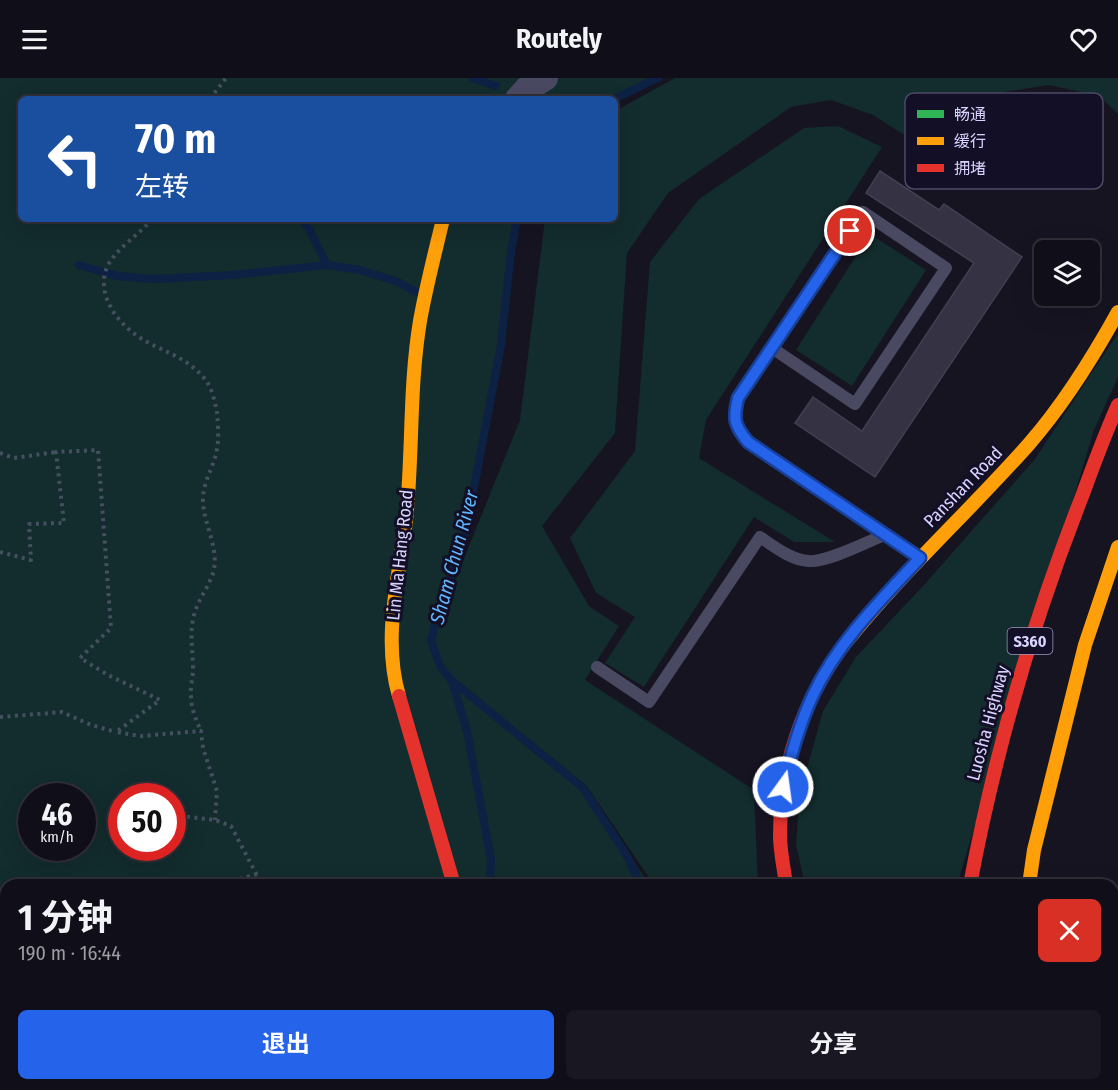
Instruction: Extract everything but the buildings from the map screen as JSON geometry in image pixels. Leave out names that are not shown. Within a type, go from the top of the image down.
[{"type":"main road","name":"Lin Ma Hang Road","points":[[442,222],[420,321],[412,402],[406,520],[393,600],[392,655],[393,676],[454,879]]},
{"type":"main road","name":"Panshan Road","points":[[785,879],[780,835],[783,787],[794,742],[813,694],[840,649],[876,605],[1030,443],[1104,339],[1118,312]]},
{"type":"main road","name":"Luosha Highway","points":[[971,879],[991,777],[1012,698],[1065,540],[1118,405]]},
{"type":"main road","points":[[1030,879],[1034,850],[1085,645],[1118,547]]},
{"type":"street","points":[[521,96],[527,89],[545,78]]},
{"type":"lane","points":[[772,348],[855,404],[946,268],[862,212],[738,398],[735,413],[736,427],[748,442],[920,558]]},
{"type":"lane","points":[[597,667],[649,702],[760,537],[797,559],[811,562],[826,559],[884,535]]},
{"type":"path","points":[[212,96],[226,78]]},
{"type":"path","points":[[149,222],[108,265],[103,282],[107,302],[119,320],[136,335],[172,352],[190,364],[206,380],[215,400],[218,420],[217,450],[202,500],[214,555],[213,573],[201,597],[190,635],[193,668],[191,697],[195,718],[201,731],[203,748],[217,791],[215,820]]},
{"type":"path","points":[[0,453],[14,459],[56,452],[98,450],[111,628],[80,658],[108,675],[160,700],[116,732]]},
{"type":"path","points":[[0,552],[31,560],[29,524],[64,523],[56,452]]},
{"type":"path","points":[[0,717],[62,712],[91,725],[141,736],[201,731]]},
{"type":"path","points":[[186,817],[215,820],[231,826],[259,879]]},
{"type":"path","points":[[239,879],[257,874]]},
{"type":"green space","points":[[0,78],[662,78],[618,101],[618,96],[18,96],[18,222],[517,222],[499,352],[468,526],[433,635],[520,420],[545,222],[618,222],[618,109],[675,78],[1118,78],[1118,114],[1103,100],[1103,93],[1085,93],[1049,85],[999,93],[905,93],[905,135],[873,115],[831,100],[791,107],[668,193],[627,253],[615,433],[542,526],[589,606],[619,626],[585,680],[754,790],[758,879],[650,879],[586,785],[474,698],[583,788],[646,879],[0,879]]},
{"type":"green space","points":[[838,126],[882,147],[706,420],[699,458],[835,542],[794,542],[754,517],[644,687],[605,663],[635,617],[596,593],[570,538],[635,451],[650,262],[699,199],[804,128]]},
{"type":"green space","points":[[870,234],[926,270],[852,386],[796,350]]},
{"type":"green space","points":[[1118,333],[1118,377],[1094,430],[959,879],[804,879],[796,844],[800,793],[823,711],[856,657],[924,585],[1035,459]]},
{"type":"waterway","points":[[473,78],[496,86]]},
{"type":"waterway","name":"Sham Chun River","points":[[618,97],[658,78]]},
{"type":"waterway","points":[[303,222],[327,265]]},
{"type":"waterway","name":"Sham Chun River","points":[[516,222],[501,345],[465,535],[436,619],[431,641],[440,666],[451,680],[583,788],[627,856],[638,879]]},
{"type":"waterway","points":[[79,265],[117,276],[154,279],[234,275],[327,265],[360,270],[396,281],[416,292]]},
{"type":"waterway","points":[[452,681],[467,731],[491,859],[490,879]]},
{"type":"traffic: slow","points":[[399,696],[394,674],[392,630],[406,520],[414,371],[422,308],[442,222]]},
{"type":"traffic: slow","points":[[843,646],[865,619],[1042,429],[1077,381],[1118,312]]},
{"type":"traffic: slow","points":[[1030,879],[1034,850],[1085,645],[1118,547]]},
{"type":"traffic: jam","points":[[971,879],[991,786],[1016,689],[1046,593],[1118,405]]},
{"type":"traffic: jam","points":[[785,879],[780,835],[784,784],[789,760],[805,712],[816,689],[843,646]]},
{"type":"traffic: jam","points":[[399,696],[452,879]]},
{"type":"route","points":[[783,787],[794,742],[813,694],[840,649],[876,605],[920,558],[748,442],[736,427],[735,413],[738,398],[850,231]]}]
